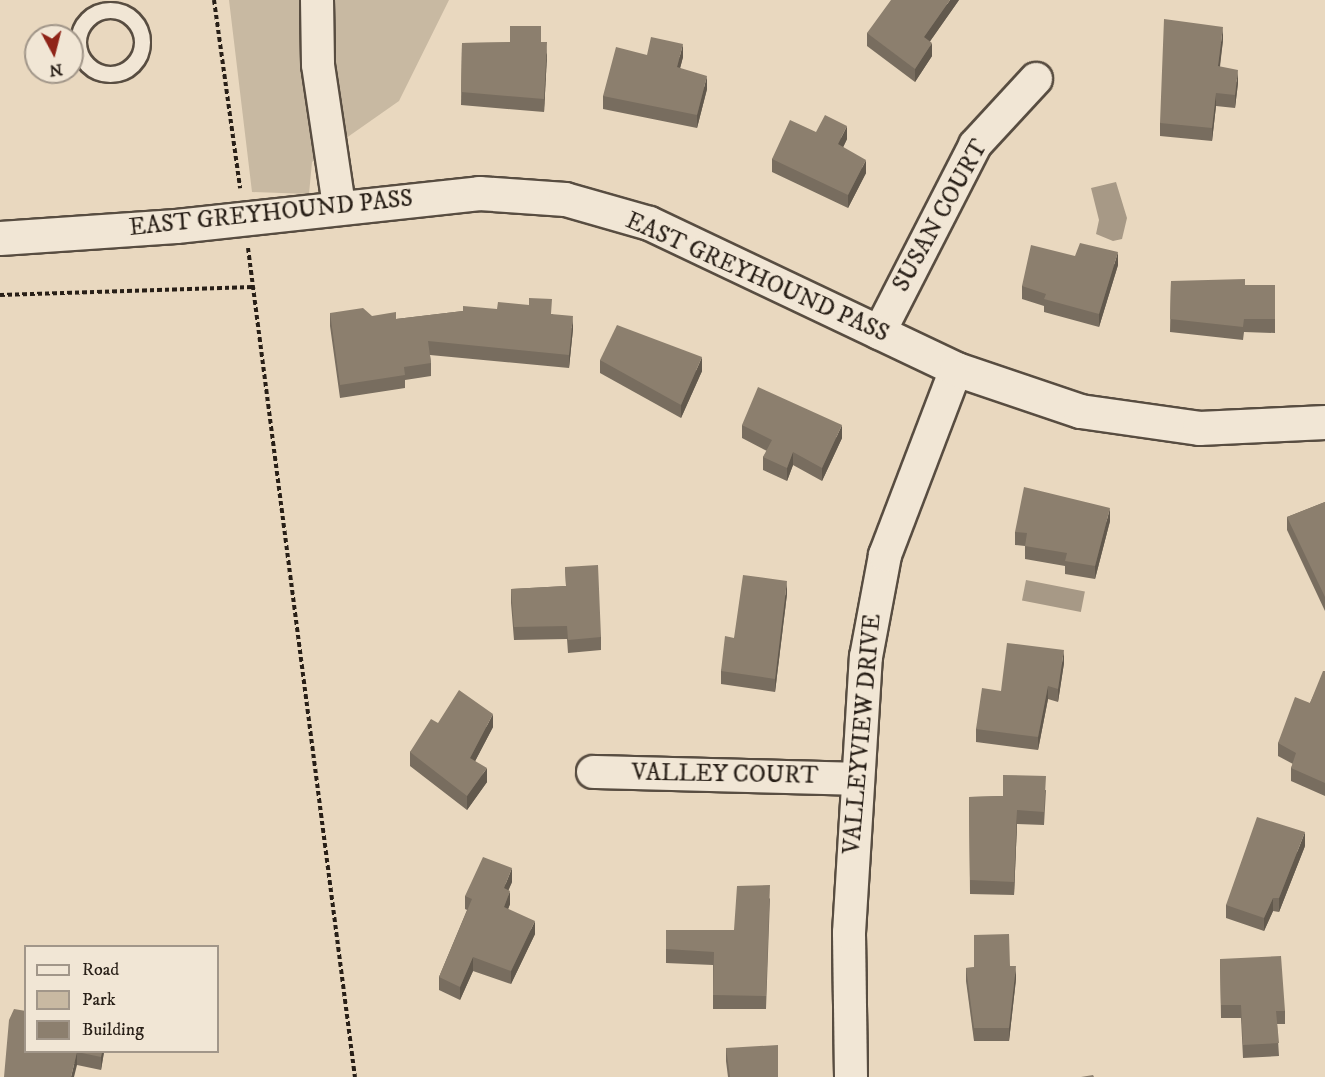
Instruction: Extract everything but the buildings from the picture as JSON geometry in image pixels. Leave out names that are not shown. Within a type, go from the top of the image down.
[{"type":"street","points":[[317,0],[318,65],[339,205]]},
{"type":"street","name":"SUSAN COURT","points":[[879,333],[975,145],[1036,79]]},
{"type":"street","name":"EAST GREYHOUND PASS","points":[[0,238],[176,226],[339,205],[478,193],[565,199],[649,223],[956,369],[1080,411],[1135,422],[1199,428],[1325,422]]},
{"type":"street","name":"VALLEYVIEW DRIVE","points":[[851,1077],[856,778],[866,657],[885,555],[956,369]]},
{"type":"street","name":"VALLEY COURT","points":[[593,772],[856,778]]},
{"type":"lane","points":[[106,10],[126,14],[140,30],[141,52],[118,74],[96,71],[81,57],[81,27],[106,10]]},
{"type":"path","points":[[214,0],[241,192]]},
{"type":"path","points":[[247,242],[355,1077]]},
{"type":"path","points":[[0,295],[253,287]]},
{"type":"green space","points":[[229,0],[449,0],[399,101],[312,162],[309,194],[252,192]]},
{"type":"shaded area","points":[[1116,182],[1127,218],[1122,239],[1113,241],[1096,234],[1099,220],[1091,188]]},
{"type":"shaded area","points":[[1026,580],[1085,591],[1081,612],[1022,601]]}]
